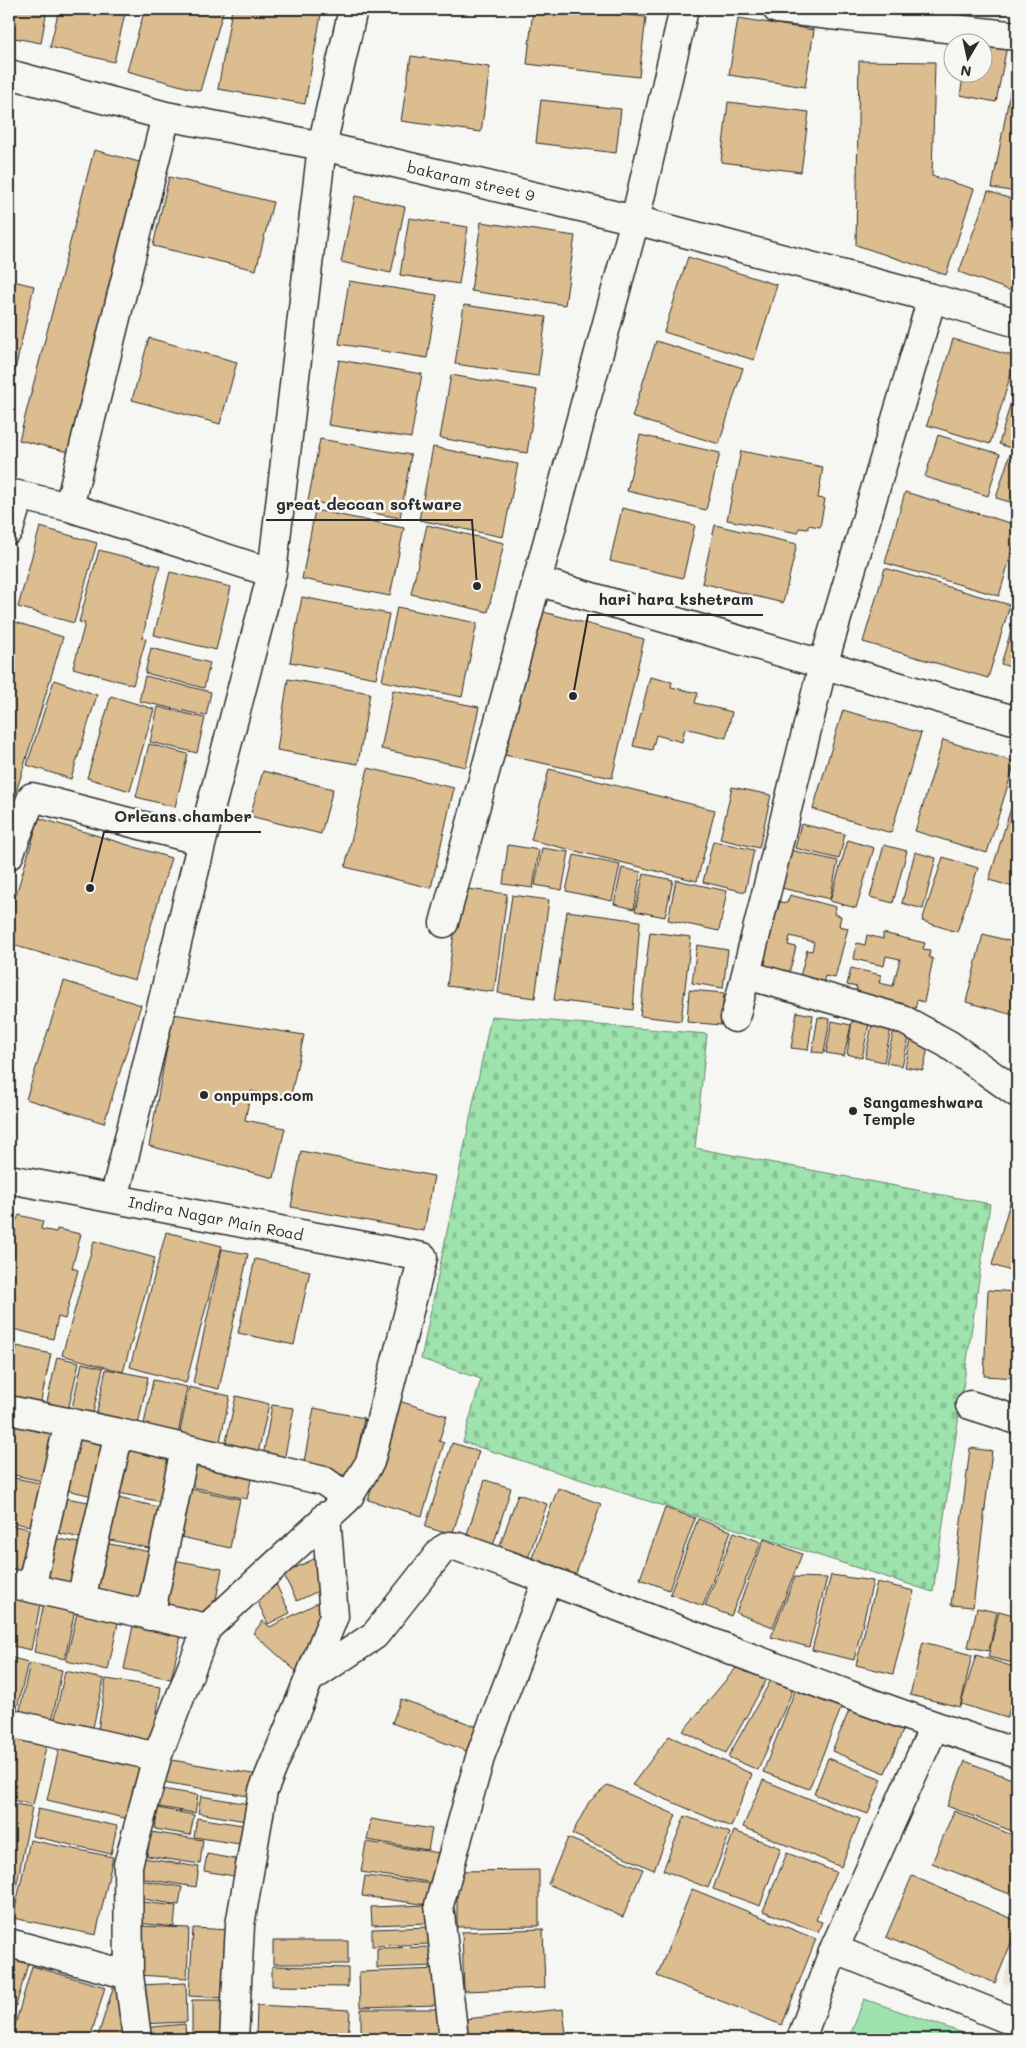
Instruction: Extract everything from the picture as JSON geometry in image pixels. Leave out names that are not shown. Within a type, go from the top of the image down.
[{"type":"street","points":[[114,1199],[202,842],[272,573],[322,146],[353,9]]},
{"type":"street","points":[[444,923],[635,220],[684,9]]},
{"type":"street","points":[[777,9],[1017,36]]},
{"type":"street","name":"bakaram street 9","points":[[9,74],[166,116],[322,146],[635,220],[932,298],[1017,323]]},
{"type":"street","points":[[69,507],[166,116]]},
{"type":"street","points":[[735,1018],[823,665],[932,298]]},
{"type":"street","points":[[9,530],[14,495],[69,507],[272,573]]},
{"type":"street","points":[[537,581],[1017,722]]},
{"type":"street","points":[[9,855],[32,797],[202,842]]},
{"type":"street","points":[[747,975],[902,1019],[948,1044],[1017,1093]]},
{"type":"street","name":"Indira Nagar Main Road","points":[[9,1179],[423,1257],[370,1462],[348,1498]]},
{"type":"street","points":[[970,1406],[1017,1420]]},
{"type":"street","points":[[9,1414],[69,1422],[324,1481],[348,1498],[326,1516],[207,1628],[157,1757],[128,1865],[129,1974],[136,2039]]},
{"type":"street","points":[[69,1422],[20,1586],[207,1628]]},
{"type":"street","points":[[81,1599],[119,1433]]},
{"type":"street","points":[[150,1616],[185,1449]]},
{"type":"street","points":[[234,2039],[240,1924],[263,1791],[334,1616],[326,1516]]},
{"type":"street","points":[[309,1679],[375,1635],[442,1550],[449,1546],[458,1547],[548,1579],[934,1727],[1017,1753]]},
{"type":"street","points":[[454,2039],[439,1905],[481,1754],[548,1579]]},
{"type":"street","points":[[9,1723],[157,1757]]},
{"type":"street","points":[[801,2039],[834,1949],[934,1727]]},
{"type":"street","points":[[9,1943],[129,1974]]},
{"type":"street","points":[[834,1949],[1017,2023]]},
{"type":"shaded area","points":[[1017,1941],[1017,1988],[1002,1982]]},
{"type":"green space","points":[[491,1016],[707,1034],[695,1148],[990,1204],[933,1592],[463,1442],[481,1379],[421,1359]]},
{"type":"green space","points":[[864,1999],[960,2032],[959,2039],[849,2039]]},
{"type":"building","points":[[9,9],[47,9],[41,43],[9,37]]},
{"type":"building","points":[[59,9],[126,9],[114,62],[50,47]]},
{"type":"building","points":[[145,9],[224,9],[200,91],[127,71]]},
{"type":"building","points":[[232,9],[322,9],[305,104],[218,89]]},
{"type":"building","points":[[533,9],[573,9],[646,17],[639,77],[527,64]]},
{"type":"building","points":[[738,18],[814,30],[805,87],[729,75]]},
{"type":"building","points":[[1008,41],[996,102],[960,95],[962,82],[994,82],[994,42]]},
{"type":"building","points":[[1017,55],[1017,192],[992,188]]},
{"type":"building","points":[[411,56],[490,67],[481,132],[401,121]]},
{"type":"building","points":[[859,61],[935,62],[932,176],[974,189],[946,275],[856,245]]},
{"type":"building","points":[[541,100],[621,109],[616,153],[536,143]]},
{"type":"building","points":[[728,102],[809,112],[801,172],[721,162]]},
{"type":"building","points":[[94,150],[147,164],[73,453],[19,440]]},
{"type":"building","points":[[169,177],[273,202],[256,270],[153,246]]},
{"type":"building","points":[[988,191],[1017,201],[1017,293],[959,272]]},
{"type":"building","points":[[355,196],[405,207],[391,273],[341,262]]},
{"type":"building","points":[[409,218],[468,227],[459,284],[400,275]]},
{"type":"building","points":[[481,222],[575,236],[565,305],[471,291]]},
{"type":"building","points":[[688,257],[777,285],[754,360],[664,332]]},
{"type":"building","points":[[9,280],[34,286],[9,397]]},
{"type":"building","points":[[349,281],[437,295],[427,358],[339,344]]},
{"type":"building","points":[[464,305],[546,317],[538,376],[455,364]]},
{"type":"building","points":[[149,338],[237,362],[220,424],[132,400]]},
{"type":"building","points":[[953,339],[1016,357],[990,444],[927,425]]},
{"type":"building","points":[[656,341],[743,368],[719,444],[632,417]]},
{"type":"building","points":[[339,360],[422,374],[411,438],[328,425]]},
{"type":"building","points":[[451,375],[537,390],[527,453],[440,438]]},
{"type":"building","points":[[1017,380],[1017,450],[999,444]]},
{"type":"building","points":[[640,435],[720,453],[706,510],[627,491]]},
{"type":"building","points":[[938,435],[1000,454],[988,496],[925,477]]},
{"type":"building","points":[[320,439],[411,455],[400,518],[308,501]]},
{"type":"building","points":[[433,447],[518,464],[503,537],[419,520]]},
{"type":"building","points":[[741,451],[823,467],[818,498],[825,499],[820,527],[808,525],[808,529],[799,528],[798,533],[727,520]]},
{"type":"building","points":[[1010,454],[1017,457],[1017,504],[996,498]]},
{"type":"building","points":[[905,492],[1017,525],[1017,534],[999,596],[885,563]]},
{"type":"building","points":[[622,508],[695,525],[683,578],[610,561]]},
{"type":"building","points":[[315,510],[404,528],[390,596],[302,579]]},
{"type":"building","points":[[427,525],[504,543],[488,612],[411,594]]},
{"type":"building","points":[[715,525],[797,544],[783,603],[702,583]]},
{"type":"building","points":[[40,527],[97,543],[74,623],[18,607]]},
{"type":"building","points":[[99,550],[160,566],[142,638],[146,639],[133,685],[73,668],[85,623],[79,622]]},
{"type":"building","points":[[885,568],[1010,605],[988,678],[863,642]]},
{"type":"building","points":[[170,572],[231,587],[216,650],[154,635]]},
{"type":"building","points":[[302,597],[389,614],[376,678],[290,662]]},
{"type":"building","points":[[397,607],[477,623],[462,697],[382,681]]},
{"type":"building","points":[[540,611],[644,639],[612,778],[500,754]]},
{"type":"building","points":[[1017,611],[1017,669],[1001,664]]},
{"type":"building","points":[[9,620],[63,637],[14,799],[9,798]]},
{"type":"building","points":[[151,648],[210,663],[204,688],[145,673]]},
{"type":"building","points":[[145,676],[211,692],[206,716],[139,701]]},
{"type":"building","points":[[650,677],[672,682],[671,687],[698,693],[695,703],[732,712],[726,738],[685,728],[682,742],[656,735],[652,750],[633,746]]},
{"type":"building","points":[[288,679],[370,693],[358,764],[277,750]]},
{"type":"building","points":[[54,680],[97,695],[71,779],[27,765]]},
{"type":"building","points":[[393,690],[479,707],[466,767],[381,749]]},
{"type":"building","points":[[111,696],[154,709],[130,791],[87,778]]},
{"type":"building","points":[[158,707],[205,718],[197,753],[150,742]]},
{"type":"building","points":[[843,710],[921,733],[891,833],[813,809]]},
{"type":"building","points":[[943,740],[1015,762],[987,853],[915,831]]},
{"type":"building","points":[[149,744],[188,754],[175,807],[136,797]]},
{"type":"building","points":[[368,768],[454,788],[431,888],[345,867]]},
{"type":"building","points":[[549,769],[715,810],[697,881],[531,840]]},
{"type":"building","points":[[263,771],[333,789],[321,834],[250,816]]},
{"type":"building","points":[[732,787],[771,795],[759,848],[720,839]]},
{"type":"building","points":[[1017,788],[1017,888],[989,880]]},
{"type":"building","points":[[39,818],[171,858],[135,980],[9,944],[9,918]]},
{"type":"building","points":[[801,824],[845,834],[839,859],[795,848]]},
{"type":"building","points":[[848,840],[874,848],[856,908],[830,901]]},
{"type":"building","points":[[713,841],[754,850],[745,892],[703,882]]},
{"type":"building","points":[[508,845],[539,850],[533,888],[503,884]]},
{"type":"building","points":[[884,845],[907,851],[893,903],[870,897]]},
{"type":"building","points":[[542,848],[569,852],[562,890],[535,885]]},
{"type":"building","points":[[790,850],[838,861],[830,899],[781,888]]},
{"type":"building","points":[[915,852],[936,858],[923,909],[902,903]]},
{"type":"building","points":[[574,855],[620,865],[612,901],[566,891]]},
{"type":"building","points":[[943,857],[978,868],[957,932],[922,921]]},
{"type":"building","points":[[622,868],[641,872],[634,909],[614,904]]},
{"type":"building","points":[[644,874],[673,880],[665,917],[635,911]]},
{"type":"building","points":[[676,880],[727,891],[719,931],[668,920]]},
{"type":"building","points":[[460,888],[507,894],[494,992],[447,986]]},
{"type":"building","points":[[512,895],[549,900],[535,998],[498,993]]},
{"type":"building","points":[[790,895],[836,907],[834,914],[841,916],[839,926],[848,928],[835,978],[825,976],[823,984],[798,984],[807,950],[812,951],[814,942],[790,936],[788,945],[796,947],[787,981],[762,975],[766,960],[760,959],[772,910],[777,912],[780,902],[787,903]]},
{"type":"building","points":[[567,911],[640,921],[633,1010],[554,1000]]},
{"type":"building","points":[[650,932],[691,937],[681,1021],[640,1016]]},
{"type":"building","points":[[883,933],[925,943],[923,949],[930,950],[929,957],[933,959],[924,1002],[917,1000],[915,1010],[855,995],[857,987],[847,985],[851,968],[881,975],[879,983],[893,986],[900,959],[886,956],[884,966],[854,959],[857,943],[865,945],[867,935],[883,939]]},
{"type":"building","points":[[983,934],[1017,943],[1017,1016],[966,1002]]},
{"type":"building","points":[[697,945],[728,950],[723,988],[692,983]]},
{"type":"building","points":[[64,981],[141,1005],[104,1123],[26,1099]]},
{"type":"building","points":[[689,990],[724,993],[721,1025],[687,1022]]},
{"type":"building","points":[[797,1012],[813,1015],[808,1050],[791,1048]]},
{"type":"building","name":"onpumps.com","points":[[173,1014],[304,1035],[290,1099],[251,1091],[245,1120],[285,1128],[274,1178],[149,1146]]},
{"type":"building","points":[[818,1017],[830,1019],[824,1053],[812,1052]]},
{"type":"building","points":[[832,1021],[851,1025],[844,1056],[826,1053]]},
{"type":"building","points":[[852,1021],[869,1024],[862,1058],[847,1054]]},
{"type":"building","points":[[872,1025],[891,1029],[884,1062],[865,1058]]},
{"type":"building","points":[[894,1030],[910,1034],[902,1066],[886,1063]]},
{"type":"building","points":[[912,1035],[930,1039],[923,1070],[905,1067]]},
{"type":"building","points":[[301,1151],[434,1176],[424,1231],[291,1207]]},
{"type":"building","points":[[1017,1178],[1017,1273],[992,1265]]},
{"type":"building","points":[[19,1215],[43,1221],[41,1229],[56,1232],[57,1229],[81,1234],[72,1268],[78,1270],[65,1319],[58,1317],[53,1339],[9,1328],[9,1220],[16,1222]]},
{"type":"building","points":[[166,1232],[222,1246],[186,1383],[130,1367]]},
{"type":"building","points":[[94,1241],[155,1258],[123,1372],[62,1355]]},
{"type":"building","points":[[222,1249],[248,1254],[219,1389],[193,1383]]},
{"type":"building","points":[[255,1259],[310,1271],[294,1345],[238,1333]]},
{"type":"building","points":[[988,1290],[1017,1292],[1017,1378],[984,1376]]},
{"type":"building","points":[[17,1346],[51,1354],[40,1405],[9,1398],[9,1380]]},
{"type":"building","points":[[57,1357],[79,1362],[67,1415],[45,1411]]},
{"type":"building","points":[[82,1363],[103,1368],[91,1422],[70,1417]]},
{"type":"building","points":[[106,1369],[148,1377],[137,1430],[95,1421]]},
{"type":"building","points":[[153,1380],[187,1387],[177,1440],[142,1434]]},
{"type":"building","points":[[189,1387],[230,1396],[218,1450],[178,1442]]},
{"type":"building","points":[[236,1396],[269,1404],[256,1462],[223,1455]]},
{"type":"building","points":[[399,1401],[447,1416],[439,1441],[444,1443],[422,1516],[368,1500]]},
{"type":"building","points":[[272,1405],[294,1408],[283,1466],[262,1462]]},
{"type":"building","points":[[314,1408],[364,1418],[353,1477],[303,1467]]},
{"type":"building","points":[[11,1423],[63,1434],[52,1483],[9,1474],[9,1433]]},
{"type":"building","points":[[75,1434],[113,1443],[102,1498],[62,1489]]},
{"type":"building","points":[[125,1443],[176,1454],[166,1503],[114,1492]]},
{"type":"building","points":[[452,1443],[479,1451],[452,1535],[425,1527]]},
{"type":"building","points":[[970,1448],[992,1451],[973,1607],[951,1605]]},
{"type":"building","points":[[193,1463],[252,1474],[247,1499],[188,1486]]},
{"type":"building","points":[[9,1477],[50,1485],[41,1528],[9,1522]]},
{"type":"building","points":[[485,1480],[511,1488],[492,1549],[465,1540]]},
{"type":"building","points":[[558,1488],[601,1504],[574,1579],[530,1563]]},
{"type":"building","points":[[191,1489],[240,1499],[230,1548],[181,1537]]},
{"type":"building","points":[[518,1494],[547,1504],[527,1561],[498,1551]]},
{"type":"building","points":[[109,1496],[163,1508],[154,1549],[100,1538]]},
{"type":"building","points":[[60,1497],[94,1503],[86,1539],[53,1532]]},
{"type":"building","points":[[665,1508],[695,1518],[669,1590],[640,1579]]},
{"type":"building","points":[[698,1519],[731,1531],[703,1606],[670,1594]]},
{"type":"building","points":[[9,1525],[37,1530],[28,1575],[9,1572]]},
{"type":"building","points":[[734,1532],[761,1542],[731,1616],[705,1606]]},
{"type":"building","points":[[49,1537],[83,1544],[74,1594],[39,1587]]},
{"type":"building","points":[[764,1539],[802,1554],[773,1627],[736,1613]]},
{"type":"building","points":[[100,1542],[155,1553],[145,1602],[90,1591]]},
{"type":"building","points":[[318,1557],[331,1585],[297,1601],[283,1574]]},
{"type":"building","points":[[173,1560],[222,1569],[212,1620],[164,1610]]},
{"type":"building","points":[[831,1575],[873,1581],[854,1660],[812,1650]]},
{"type":"building","points":[[795,1577],[827,1578],[809,1647],[771,1637]]},
{"type":"building","points":[[274,1580],[290,1613],[268,1624],[252,1590]]},
{"type":"building","points":[[877,1582],[914,1591],[893,1674],[856,1665]]},
{"type":"building","points":[[9,1593],[41,1600],[31,1650],[9,1645]]},
{"type":"building","points":[[327,1598],[298,1673],[253,1633],[263,1621],[270,1627]]},
{"type":"building","points":[[44,1602],[75,1609],[65,1659],[34,1652]]},
{"type":"building","points":[[977,1608],[997,1612],[989,1651],[968,1647]]},
{"type":"building","points":[[78,1609],[119,1618],[108,1670],[66,1661]]},
{"type":"building","points":[[999,1611],[1017,1616],[1017,1664],[988,1657]]},
{"type":"building","points":[[134,1621],[182,1632],[171,1679],[124,1669]]},
{"type":"building","points":[[923,1642],[972,1655],[960,1707],[910,1695]]},
{"type":"building","points":[[976,1655],[1017,1668],[1017,1684],[1007,1718],[961,1704]]},
{"type":"building","points":[[746,1656],[773,1668],[726,1753],[683,1731]]},
{"type":"building","points":[[9,1657],[28,1662],[16,1713],[9,1712]]},
{"type":"building","points":[[30,1663],[62,1670],[52,1721],[19,1714]]},
{"type":"building","points":[[65,1671],[104,1679],[91,1736],[53,1727]]},
{"type":"building","points":[[776,1671],[798,1678],[758,1770],[728,1757]]},
{"type":"building","points":[[106,1679],[161,1687],[152,1744],[97,1736]]},
{"type":"building","points":[[798,1683],[844,1701],[809,1789],[763,1772]]},
{"type":"building","points":[[401,1699],[478,1727],[469,1752],[392,1723]]},
{"type":"building","points":[[854,1699],[907,1721],[885,1773],[832,1751]]},
{"type":"building","points":[[1017,1700],[1017,1726],[1009,1723]]},
{"type":"building","points":[[13,1730],[48,1738],[33,1805],[9,1799],[9,1752]]},
{"type":"building","points":[[669,1736],[752,1774],[731,1827],[632,1785]]},
{"type":"building","points":[[61,1740],[147,1760],[133,1820],[47,1800]]},
{"type":"building","points":[[828,1758],[882,1779],[868,1814],[814,1794]]},
{"type":"building","points":[[166,1759],[264,1776],[260,1798],[163,1782]]},
{"type":"building","points":[[965,1761],[1017,1781],[1017,1833],[947,1806]]},
{"type":"building","points":[[763,1780],[860,1819],[841,1867],[743,1827]]},
{"type":"building","points":[[608,1785],[676,1815],[654,1870],[572,1834],[589,1802]]},
{"type":"building","points":[[162,1789],[198,1795],[195,1813],[159,1807]]},
{"type":"building","points":[[201,1796],[255,1805],[252,1822],[198,1813]]},
{"type":"building","points":[[9,1803],[32,1807],[10,1920],[9,1919]]},
{"type":"building","points":[[158,1808],[194,1815],[190,1835],[155,1829]]},
{"type":"building","points":[[38,1809],[117,1826],[111,1854],[32,1836]]},
{"type":"building","points":[[954,1811],[1017,1837],[1017,1897],[932,1863]]},
{"type":"building","points":[[685,1816],[730,1833],[708,1888],[663,1870]]},
{"type":"building","points":[[197,1818],[249,1826],[246,1845],[194,1837]]},
{"type":"building","points":[[371,1819],[432,1829],[428,1850],[367,1840]]},
{"type":"building","points":[[734,1831],[781,1848],[760,1906],[713,1889]]},
{"type":"building","points":[[151,1832],[203,1840],[200,1864],[147,1856]]},
{"type":"building","points":[[568,1838],[643,1869],[623,1917],[548,1884]]},
{"type":"building","points":[[30,1840],[113,1857],[96,1935],[13,1918]]},
{"type":"building","points":[[366,1842],[440,1853],[435,1883],[361,1872]]},
{"type":"building","points":[[787,1853],[836,1872],[816,1920],[822,1922],[818,1932],[763,1911]]},
{"type":"building","points":[[207,1854],[250,1862],[246,1878],[204,1871]]},
{"type":"building","points":[[143,1858],[199,1867],[196,1887],[139,1878]]},
{"type":"building","points":[[539,1870],[539,1926],[457,1927],[457,1871]]},
{"type":"building","points":[[365,1876],[432,1884],[429,1905],[362,1896]]},
{"type":"building","points":[[912,1876],[1017,1921],[1017,1928],[995,1983],[886,1937]]},
{"type":"building","points":[[139,1880],[182,1887],[179,1905],[137,1898]]},
{"type":"building","points":[[692,1889],[816,1939],[782,2025],[657,1976]]},
{"type":"building","points":[[133,1901],[176,1906],[174,1927],[130,1922]]},
{"type":"building","points":[[429,1905],[429,1923],[372,1925],[371,1907]]},
{"type":"building","points":[[139,1926],[189,1928],[187,1978],[137,1975]]},
{"type":"building","points":[[430,1927],[430,1944],[372,1946],[372,1929]]},
{"type":"building","points":[[193,1928],[231,1930],[226,1998],[189,1996]]},
{"type":"building","points":[[543,1929],[545,1988],[464,1991],[462,1932]]},
{"type":"building","points":[[273,1941],[348,1941],[348,1964],[273,1964]]},
{"type":"building","points":[[435,1947],[436,1966],[377,1968],[377,1948]]},
{"type":"building","points":[[9,1958],[28,1964],[9,2030]]},
{"type":"building","points":[[32,1966],[105,1987],[90,2039],[11,2039]]},
{"type":"building","points":[[272,1966],[348,1968],[348,1987],[272,1986]]},
{"type":"building","points":[[439,1969],[440,2005],[360,2007],[359,1972]]},
{"type":"building","points":[[186,1983],[187,2022],[140,2024],[138,1985]]},
{"type":"building","points":[[114,1985],[127,1987],[131,2039],[97,2039]]},
{"type":"building","points":[[192,2000],[231,2000],[231,2039],[192,2039]]},
{"type":"building","points":[[257,2005],[350,2010],[348,2039],[256,2038]]},
{"type":"building","points":[[361,2009],[439,2009],[439,2039],[361,2039]]},
{"type":"building","points":[[563,2009],[566,2034],[512,2039],[467,2039],[465,2019]]},
{"type":"building","points":[[185,2024],[186,2039],[142,2039],[141,2028]]},
{"type":"building","points":[[646,2032],[677,2039],[644,2039]]},
{"type":"place","name":"great deccan software","points":[[477,586]]},
{"type":"place","name":"hari hara kshetram","points":[[573,696]]},
{"type":"place","name":"Orleans chamber","points":[[90,888]]},
{"type":"place","name":"onpumps.com","points":[[204,1095]]},
{"type":"place","name":"Sangameshwara Temple","points":[[853,1111]]}]
